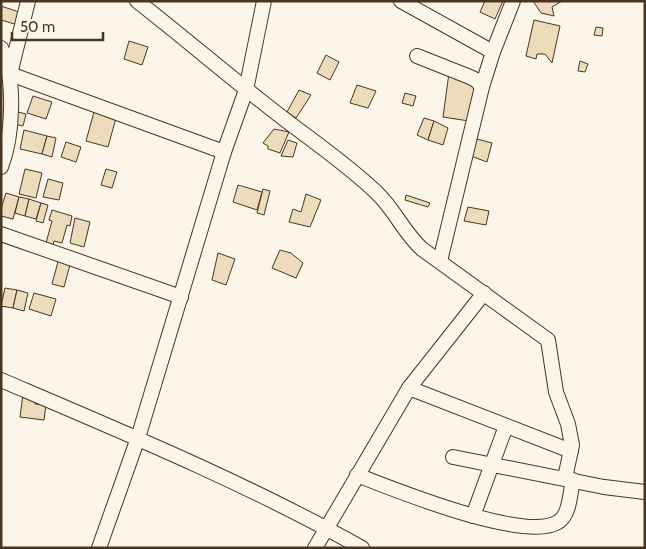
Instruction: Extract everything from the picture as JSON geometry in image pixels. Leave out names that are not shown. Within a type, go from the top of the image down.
[{"type":"street","points":[[10,74],[28,1]]},
{"type":"street","points":[[137,1],[246,90],[359,177],[390,207],[413,240],[548,340],[556,392],[571,436],[565,515],[557,523],[543,526],[525,526],[473,516],[432,504],[357,475]]},
{"type":"street","points":[[99,548],[138,438],[224,152],[246,90],[264,1]]},
{"type":"street","points":[[401,1],[492,52]]},
{"type":"street","points":[[440,261],[482,87],[492,52],[513,1]]},
{"type":"street","points":[[1,48],[12,86],[7,146],[1,167]]},
{"type":"street","points":[[417,56],[470,77],[476,80],[482,87]]},
{"type":"street","points":[[10,74],[224,152]]},
{"type":"street","points":[[1,234],[181,297]]},
{"type":"street","points":[[315,548],[409,388],[484,292]]},
{"type":"street","points":[[3,378],[138,438],[326,528],[362,548]]},
{"type":"street","points":[[409,388],[571,451]]},
{"type":"street","points":[[473,516],[506,426]]},
{"type":"street","points":[[453,457],[604,487],[645,492]]},
{"type":"building","points":[[485,1],[503,1],[495,19],[480,12]]},
{"type":"building","points":[[533,1],[562,1],[552,7],[554,16],[541,13]]},
{"type":"building","points":[[1,6],[22,13],[18,25],[1,20]]},
{"type":"building","points":[[534,20],[560,26],[552,63],[545,54],[537,54],[536,59],[526,56]]},
{"type":"building","points":[[596,27],[603,28],[602,36],[594,35]]},
{"type":"building","points":[[129,41],[148,47],[142,65],[124,59]]},
{"type":"building","points":[[326,55],[339,62],[330,80],[317,73]]},
{"type":"building","points":[[580,61],[588,64],[585,72],[578,71]]},
{"type":"building","points":[[449,73],[475,84],[469,121],[443,117]]},
{"type":"building","points":[[357,85],[376,91],[368,108],[350,103]]},
{"type":"building","points":[[299,90],[311,95],[296,118],[287,112]]},
{"type":"building","points":[[405,93],[416,96],[413,106],[402,103]]},
{"type":"building","points":[[33,96],[52,102],[46,119],[27,113]]},
{"type":"building","points":[[14,111],[26,114],[23,126],[10,123]]},
{"type":"building","points":[[94,112],[116,118],[108,147],[86,141]]},
{"type":"building","points":[[424,118],[434,121],[428,140],[417,135]]},
{"type":"building","points":[[434,121],[448,128],[443,145],[428,140]]},
{"type":"building","points":[[274,129],[289,132],[280,153],[268,149],[268,146],[263,143]]},
{"type":"building","points":[[24,130],[47,136],[42,154],[20,149]]},
{"type":"building","points":[[47,136],[56,138],[52,157],[42,154]]},
{"type":"building","points":[[477,139],[492,143],[487,162],[471,156]]},
{"type":"building","points":[[288,140],[297,143],[293,157],[281,156]]},
{"type":"building","points":[[66,142],[81,147],[76,162],[61,157]]},
{"type":"building","points":[[25,169],[42,173],[36,198],[19,194]]},
{"type":"building","points":[[106,169],[117,172],[112,188],[101,185]]},
{"type":"building","points":[[48,179],[63,183],[59,200],[43,197]]},
{"type":"building","points":[[238,185],[262,192],[257,210],[233,202]]},
{"type":"building","points":[[263,189],[270,191],[264,215],[257,213]]},
{"type":"building","points":[[6,193],[19,197],[13,219],[1,216]]},
{"type":"building","points":[[306,194],[321,200],[310,227],[289,222],[293,209],[301,212]]},
{"type":"building","points":[[406,195],[430,203],[428,207],[405,200]]},
{"type":"building","points":[[19,197],[29,199],[25,216],[15,213]]},
{"type":"building","points":[[29,199],[41,203],[36,219],[25,216]]},
{"type":"building","points":[[41,203],[48,205],[43,223],[36,221]]},
{"type":"building","points":[[468,207],[489,211],[486,225],[464,221]]},
{"type":"building","points":[[52,210],[72,216],[70,226],[67,225],[62,243],[54,241],[53,245],[46,243],[52,221],[49,220]]},
{"type":"building","points":[[75,218],[90,222],[84,247],[70,243]]},
{"type":"building","points":[[280,250],[291,253],[303,263],[296,278],[272,268]]},
{"type":"building","points":[[218,253],[235,259],[226,285],[212,280]]},
{"type":"building","points":[[59,258],[71,261],[64,287],[52,284]]},
{"type":"building","points":[[5,288],[17,290],[13,308],[1,306]]},
{"type":"building","points":[[17,290],[28,293],[24,311],[13,308]]},
{"type":"building","points":[[34,293],[56,299],[51,316],[29,309]]},
{"type":"building","points":[[23,394],[36,396],[35,404],[46,405],[44,420],[20,417]]}]
